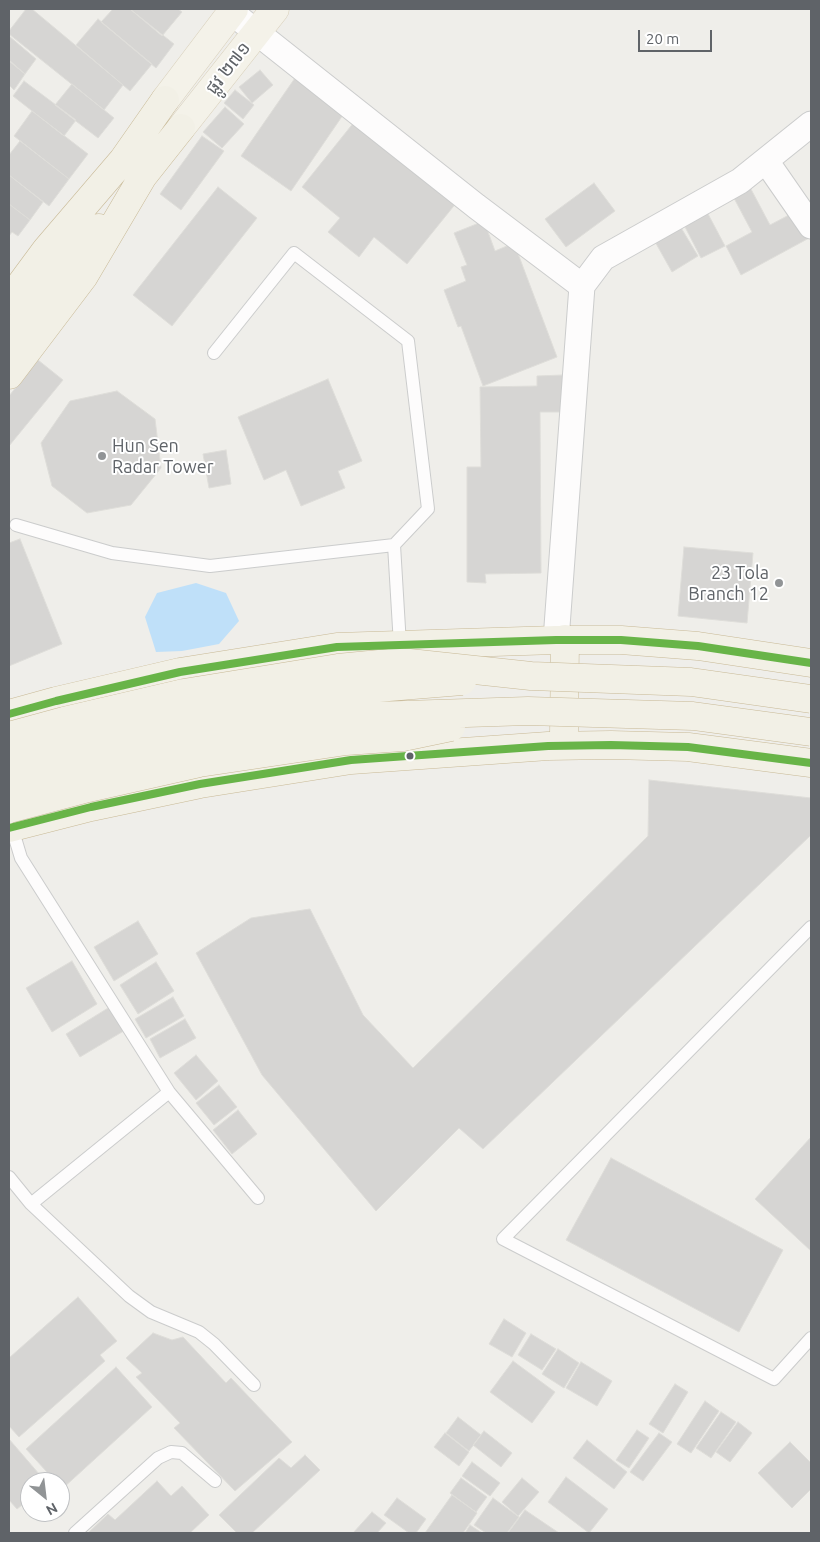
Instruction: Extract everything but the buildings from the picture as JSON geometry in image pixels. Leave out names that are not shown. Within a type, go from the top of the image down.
[{"type":"highway","points":[[9,300],[46,250],[123,160],[165,100]]},
{"type":"highway","points":[[9,375],[84,276],[131,194],[181,128]]},
{"type":"highway","points":[[9,339],[64,265],[131,194]]},
{"type":"highway","points":[[561,640],[564,745]]},
{"type":"highway","points":[[9,714],[180,672],[337,647],[621,640],[698,646],[811,663]]},
{"type":"highway","points":[[400,645],[406,755]]},
{"type":"highway","points":[[9,736],[184,693],[338,668],[400,662],[531,676],[691,682],[811,699]]},
{"type":"highway","points":[[9,759],[70,742],[208,712],[339,691],[531,676]]},
{"type":"highway","points":[[10,822],[88,788],[199,763],[346,741],[402,737],[528,711]]},
{"type":"highway","points":[[9,786],[195,740],[343,717],[528,711],[693,716],[811,732]]},
{"type":"highway","points":[[10,822],[200,784],[351,760],[406,755],[564,745],[611,744],[688,747],[811,763]]},
{"type":"main road","name":"ផ្លូវ ២៧១","points":[[181,128],[275,9]]},
{"type":"main road","name":"ផ្លូវ ២៧១","points":[[165,100],[233,10]]},
{"type":"street","points":[[233,10],[256,32],[476,206],[582,286]]},
{"type":"street","points":[[561,640],[582,286],[603,258],[740,181],[811,124]]},
{"type":"street","points":[[766,160],[811,226]]},
{"type":"lane","points":[[16,525],[112,553],[210,566],[394,545],[428,509],[408,341],[294,253],[214,353]]},
{"type":"lane","points":[[394,545],[400,645]]},
{"type":"lane","points":[[10,822],[21,858],[169,1092],[258,1198]]},
{"type":"lane","points":[[811,927],[503,1239],[774,1379],[811,1338]]},
{"type":"lane","points":[[31,1204],[169,1092]]},
{"type":"lane","points":[[9,1177],[31,1204],[129,1296],[151,1312],[199,1332],[214,1344],[254,1385]]},
{"type":"lane","points":[[75,1533],[158,1458],[171,1452],[182,1453],[215,1481]]},
{"type":"water","points":[[196,583],[226,593],[239,621],[219,644],[182,651],[156,652],[145,617],[157,593]]},
{"type":"transit line","points":[[9,714],[180,672],[337,647],[556,640],[621,640],[698,646],[811,663]]},
{"type":"transit line","points":[[9,828],[91,807],[200,784],[351,760],[548,746],[611,745],[688,747],[811,763]]},
{"type":"place","name":"Hun Sen Radar Tower","points":[[102,456]]},
{"type":"place","name":"23 Tola Branch 12","points":[[779,583]]}]
